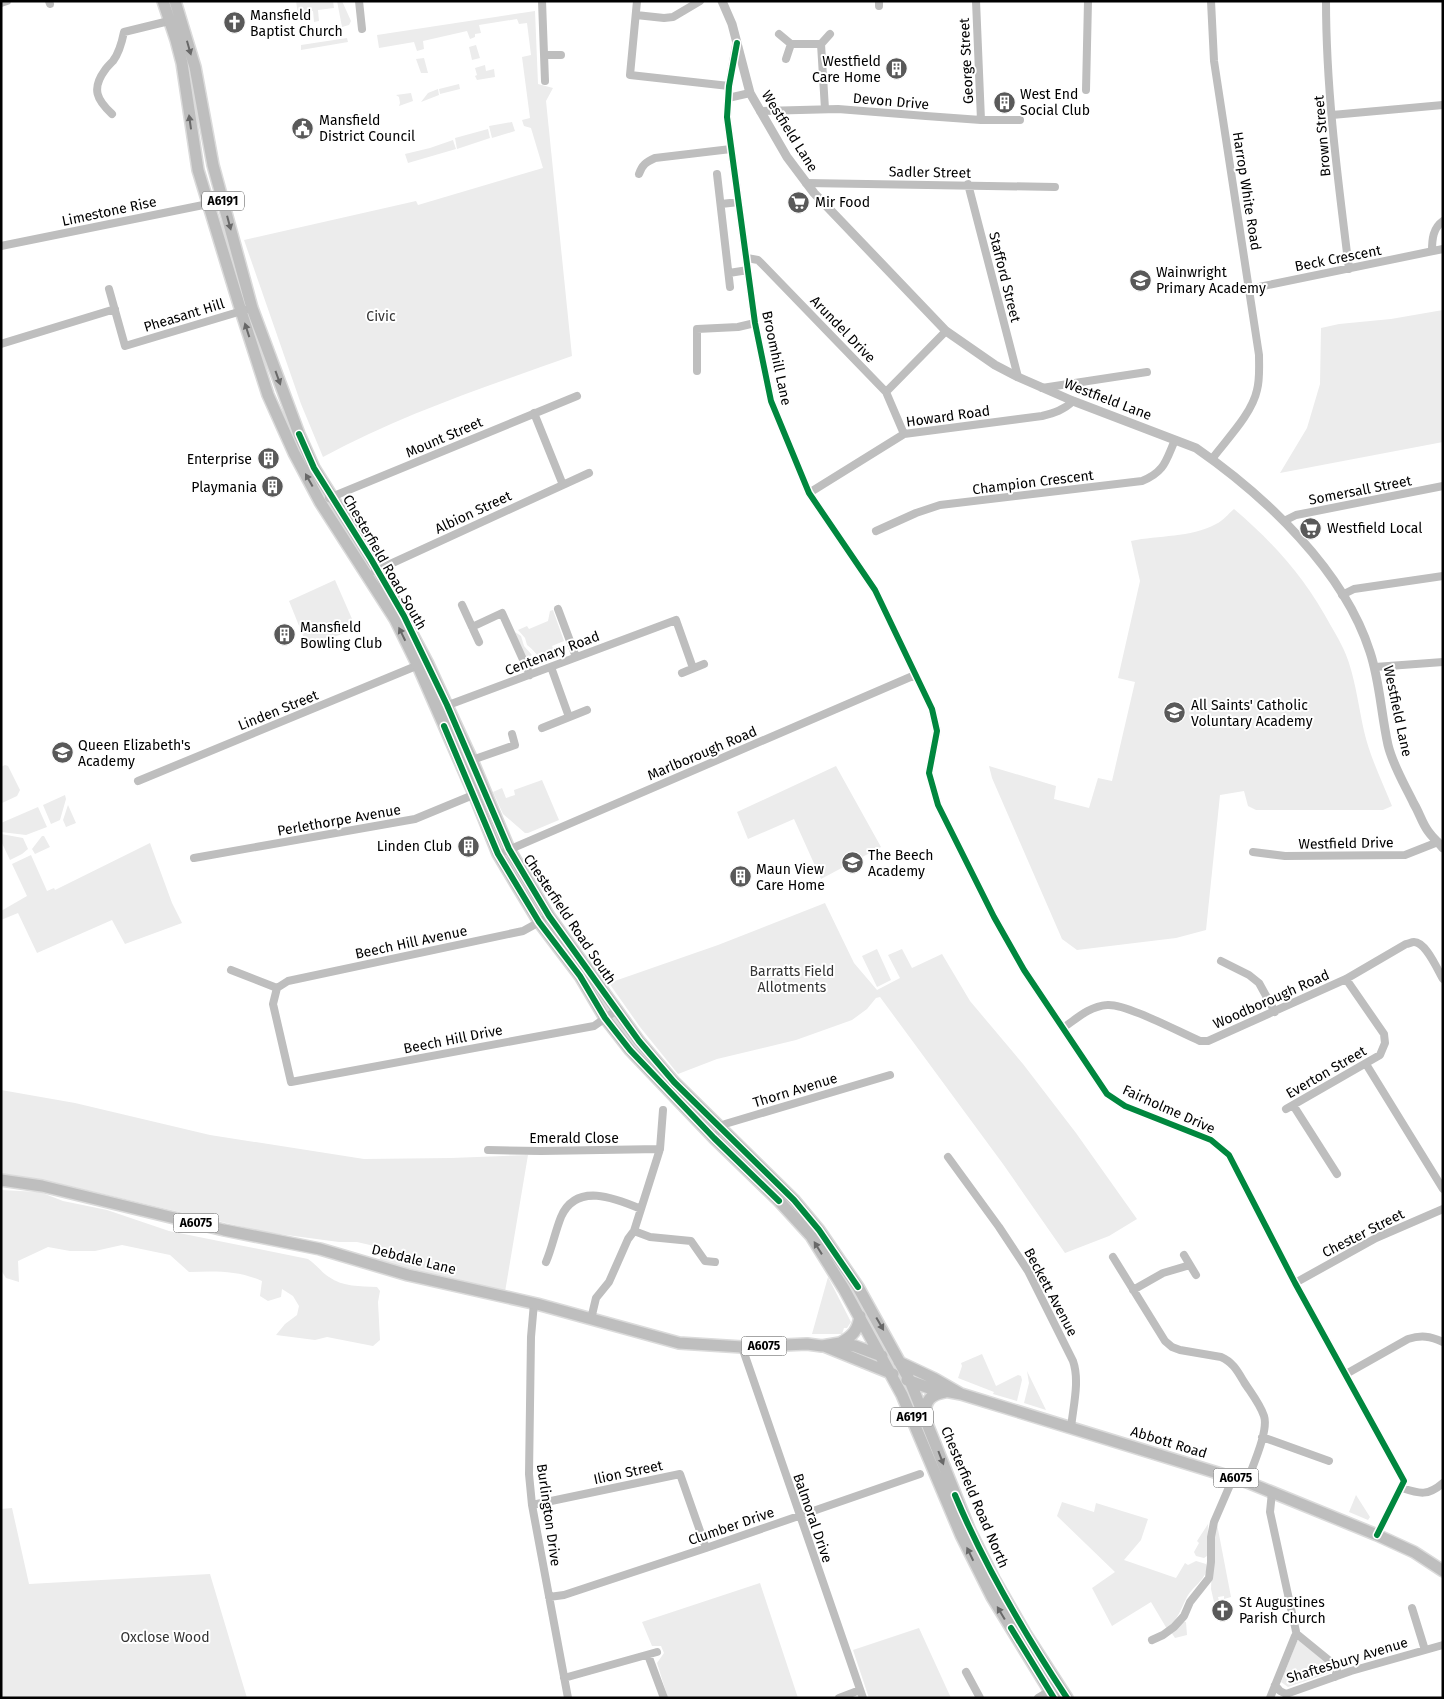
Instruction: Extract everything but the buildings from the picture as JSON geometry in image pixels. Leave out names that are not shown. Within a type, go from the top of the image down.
[{"type":"main road","name":"Chesterfield Road South","points":[[163,1],[182,63],[198,170],[208,204],[246,310],[314,468],[333,497],[422,664],[504,852],[605,1018],[630,1050],[811,1236],[860,1316],[890,1373]]},
{"type":"main road","name":"Chesterfield Road South","points":[[175,1],[195,67],[208,142],[223,201],[246,310],[268,395],[294,453],[320,502],[373,573]]},
{"type":"main road","name":"Chesterfield Road South","points":[[442,707],[472,760],[479,792]]},
{"type":"main road","name":"Chesterfield Road South","points":[[544,919],[617,1010],[639,1041],[674,1082],[794,1200],[819,1230],[858,1287],[910,1381]]},
{"type":"main road","name":"Debdale Lane","points":[[1,1180],[42,1186],[224,1230],[320,1249],[408,1275],[534,1303],[679,1343],[742,1346],[807,1344],[822,1346],[890,1373]]},
{"type":"main road","points":[[840,1343],[853,1335],[858,1326],[860,1316]]},
{"type":"main road","name":"Debdale Lane","points":[[822,1346],[840,1343],[880,1355]]},
{"type":"main road","name":"A6075","points":[[880,1355],[900,1363]]},
{"type":"main road","name":"Abbott Road","points":[[900,1363],[935,1379],[961,1394]]},
{"type":"main road","name":"A6075","points":[[890,1373],[910,1381]]},
{"type":"main road","name":"Chesterfield Road North","points":[[890,1373],[903,1398],[961,1535],[992,1597],[1054,1691],[1067,1698]]},
{"type":"main road","name":"Abbott Road","points":[[910,1381],[946,1392],[961,1394],[1247,1482],[1377,1535],[1414,1552],[1443,1572]]},
{"type":"main road","name":"Chesterfield Road North","points":[[910,1381],[970,1531],[1054,1691]]},
{"type":"main road","points":[[926,1421],[925,1411],[929,1399],[935,1394],[946,1392]]},
{"type":"street","points":[[1,2],[7,1]]},
{"type":"street","points":[[359,1],[362,29]]},
{"type":"street","points":[[542,1],[545,81]]},
{"type":"street","points":[[638,1],[630,75],[729,86]]},
{"type":"street","points":[[636,15],[672,17],[700,1]]},
{"type":"street","name":"Westfield Lane","points":[[722,1],[732,24],[745,80],[750,93],[787,157],[806,183],[946,331],[995,365],[1018,377],[1073,401],[1196,448],[1284,521],[1311,551],[1342,595],[1362,632],[1375,667],[1388,746],[1396,768],[1428,831],[1440,845]]},
{"type":"street","name":"George Street","points":[[976,1],[981,120]]},
{"type":"street","points":[[1086,90],[1088,1]]},
{"type":"street","name":"Harrop White Road","points":[[1211,1],[1214,61],[1259,355],[1257,392],[1247,412],[1212,460]]},
{"type":"street","name":"Brown Street","points":[[1326,1],[1326,34],[1332,115],[1338,184],[1349,269]]},
{"type":"street","points":[[112,114],[97,98],[97,89],[105,70],[118,52],[124,32],[170,20]]},
{"type":"street","points":[[779,34],[792,44],[821,44]]},
{"type":"street","points":[[825,109],[821,44],[830,34]]},
{"type":"street","name":"Broomhill Lane","points":[[737,43],[729,86],[727,117],[755,323],[771,400],[809,493],[826,526],[871,592],[915,675]]},
{"type":"street","points":[[786,59],[792,44]]},
{"type":"street","points":[[544,55],[561,55]]},
{"type":"street","points":[[728,98],[750,93]]},
{"type":"street","points":[[1332,115],[1443,104]]},
{"type":"street","name":"Devon Drive","points":[[760,112],[838,108],[981,120],[1020,120]]},
{"type":"street","points":[[639,174],[641,167],[646,162],[655,158],[731,149]]},
{"type":"street","points":[[717,174],[730,287]]},
{"type":"street","name":"Sadler Street","points":[[806,183],[968,184],[1055,187]]},
{"type":"street","name":"Stafford Street","points":[[968,184],[1018,377]]},
{"type":"street","name":"Limestone Rise","points":[[1,246],[223,201]]},
{"type":"street","points":[[721,204],[739,202]]},
{"type":"street","points":[[1432,251],[1432,240],[1436,227],[1443,221]]},
{"type":"street","name":"Beck Crescent","points":[[1249,288],[1443,249]]},
{"type":"street","name":"Arundel Drive","points":[[747,258],[758,260],[886,392],[904,434]]},
{"type":"street","points":[[729,273],[748,270]]},
{"type":"street","points":[[1,335],[2,344],[115,310],[109,289]]},
{"type":"street","name":"Pheasant Hill","points":[[115,310],[125,346],[246,310]]},
{"type":"street","points":[[697,371],[697,329],[738,327],[755,323]]},
{"type":"street","points":[[886,392],[946,331]]},
{"type":"street","points":[[1042,388],[1147,372]]},
{"type":"street","name":"Mount Street","points":[[320,502],[577,396]]},
{"type":"street","name":"Howard Road","points":[[809,493],[904,434],[1042,416],[1068,407],[1073,401]]},
{"type":"street","points":[[534,413],[563,485]]},
{"type":"street","name":"Champion Crescent","points":[[876,531],[916,513],[940,505],[1142,481],[1155,476],[1162,468],[1175,440]]},
{"type":"street","name":"Albion Street","points":[[373,573],[589,473]]},
{"type":"street","name":"Somersall Street","points":[[1284,521],[1296,515],[1443,486]]},
{"type":"street","points":[[1342,595],[1354,589],[1443,576]]},
{"type":"street","points":[[462,604],[479,642]]},
{"type":"street","points":[[558,609],[576,657]]},
{"type":"street","points":[[472,627],[502,613],[530,675]]},
{"type":"street","name":"Centenary Road","points":[[442,707],[676,620],[693,668]]},
{"type":"street","points":[[1375,667],[1443,662]]},
{"type":"street","name":"Linden Street","points":[[138,781],[422,664]]},
{"type":"street","points":[[682,673],[704,664]]},
{"type":"street","points":[[551,667],[570,717]]},
{"type":"street","name":"Marlborough Road","points":[[504,852],[915,675]]},
{"type":"street","name":"Fairholme Drive","points":[[915,675],[932,709],[937,731],[929,773],[938,805],[994,917],[1024,970],[1107,1094],[1126,1106],[1211,1140],[1229,1155],[1295,1283],[1404,1481],[1402,1488]]},
{"type":"street","points":[[542,728],[587,710]]},
{"type":"street","points":[[472,760],[515,745],[512,734]]},
{"type":"street","name":"Perlethorpe Avenue","points":[[194,858],[416,819],[479,792]]},
{"type":"street","name":"Westfield Drive","points":[[1253,852],[1285,856],[1405,855],[1440,845]]},
{"type":"street","name":"Beech Hill Avenue","points":[[277,988],[288,981],[523,931],[544,919]]},
{"type":"street","name":"Woodborough Road","points":[[1063,1028],[1090,1010],[1107,1005],[1122,1006],[1200,1041],[1208,1041],[1346,979],[1406,944],[1415,942],[1422,945],[1427,951],[1443,979]]},
{"type":"street","points":[[1221,961],[1249,975],[1258,983],[1275,1012]]},
{"type":"street","points":[[231,970],[277,988]]},
{"type":"street","name":"Everton Street","points":[[1337,1174],[1289,1107],[1380,1055],[1385,1042],[1384,1034],[1346,979]]},
{"type":"street","name":"Beech Hill Drive","points":[[277,988],[274,1004],[290,1082],[594,1026],[617,1010]]},
{"type":"street","points":[[1366,1064],[1443,1189]]},
{"type":"street","name":"Thorn Avenue","points":[[714,1138],[726,1124],[890,1075]]},
{"type":"street","points":[[591,1318],[596,1298],[609,1282],[628,1239],[634,1231],[660,1149],[663,1110]]},
{"type":"street","name":"Emerald Close","points":[[488,1150],[660,1149]]},
{"type":"street","name":"Beckett Avenue","points":[[948,1158],[999,1227],[1028,1271],[1073,1361],[1076,1369],[1076,1378],[1071,1428]]},
{"type":"street","points":[[546,1262],[558,1241],[562,1216],[572,1204],[585,1196],[603,1196],[641,1208]]},
{"type":"street","name":"Chester Street","points":[[1295,1283],[1376,1238],[1443,1209]]},
{"type":"street","points":[[634,1231],[650,1237],[691,1241],[705,1261],[715,1262]]},
{"type":"street","points":[[1184,1255],[1196,1275]]},
{"type":"street","points":[[1113,1257],[1165,1341],[1172,1348],[1228,1360],[1264,1415],[1265,1428],[1247,1482]]},
{"type":"street","points":[[1133,1290],[1163,1274],[1190,1265]]},
{"type":"street","name":"Burlington Drive","points":[[534,1303],[531,1337],[528,1474],[532,1505],[568,1698]]},
{"type":"street","points":[[1346,1374],[1408,1339],[1418,1336],[1430,1336],[1443,1342]]},
{"type":"street","name":"Balmoral Drive","points":[[742,1346],[799,1516],[862,1694]]},
{"type":"street","points":[[1262,1437],[1329,1461]]},
{"type":"street","name":"Ilion Street","points":[[532,1505],[680,1474],[706,1548]]},
{"type":"street","name":"Clumber Drive","points":[[549,1597],[564,1594],[706,1548],[920,1474]]},
{"type":"street","points":[[1152,1640],[1174,1627],[1184,1616],[1190,1602],[1209,1578],[1211,1537],[1214,1522],[1233,1478]]},
{"type":"street","points":[[1377,1535],[1402,1488],[1421,1493],[1428,1492],[1443,1482]]},
{"type":"street","points":[[1272,1492],[1270,1512],[1297,1636]]},
{"type":"street","points":[[1412,1608],[1425,1650]]},
{"type":"street","points":[[1275,1685],[1295,1636],[1297,1636]]},
{"type":"street","points":[[1297,1636],[1336,1666],[1337,1672],[1335,1677]]},
{"type":"street","name":"Shaftesbury Avenue","points":[[1270,1698],[1275,1685],[1286,1694],[1335,1677],[1443,1645]]},
{"type":"street","points":[[564,1678],[657,1652]]},
{"type":"street","points":[[648,1655],[664,1698]]},
{"type":"street","points":[[966,1672],[980,1698]]},
{"type":"street","points":[[1038,1698],[1054,1691]]},
{"type":"street","points":[[839,1698],[862,1694]]},
{"type":"green space","points":[[296,1],[333,1],[334,8],[318,10],[319,21],[314,22],[313,11],[298,14]]},
{"type":"green space","points":[[337,1],[342,1],[351,21],[349,25],[342,27]]},
{"type":"green space","name":"Civic","points":[[535,11],[538,84],[553,88],[546,101],[572,356],[414,414],[323,457],[301,404],[244,240],[416,201],[418,205],[543,168],[531,128],[524,126],[522,120],[530,118],[522,57],[531,55],[527,23],[519,24],[517,19],[479,25],[481,33],[475,34],[475,37],[470,39],[467,31],[423,41],[424,49],[417,51],[414,42],[379,48],[377,35]]},
{"type":"green space","points":[[347,38],[348,42],[301,50],[301,45]]},
{"type":"green space","points":[[476,45],[480,58],[472,60],[469,47]]},
{"type":"green space","points":[[424,58],[428,73],[421,73],[416,59]]},
{"type":"green space","points":[[485,65],[486,71],[494,69],[495,77],[477,80],[475,68]]},
{"type":"green space","points":[[459,84],[460,89],[440,94],[439,89]]},
{"type":"green space","points":[[438,89],[439,95],[421,102],[428,93]]},
{"type":"green space","points":[[411,93],[413,101],[399,106],[399,97],[396,95]]},
{"type":"green space","points":[[512,122],[515,131],[492,138],[489,126]]},
{"type":"green space","points":[[488,129],[490,138],[457,149],[455,138]]},
{"type":"green space","points":[[453,140],[456,149],[408,163],[405,154]]},
{"type":"green space","points":[[1443,310],[1443,442],[1280,473],[1307,428],[1320,384],[1321,328]]},
{"type":"green space","name":"All Saints' Catholic Voluntary Academy","points":[[1234,509],[1263,535],[1300,577],[1339,640],[1356,688],[1364,731],[1376,769],[1392,806],[1383,810],[1256,810],[1248,806],[1244,791],[1220,795],[1206,930],[1176,938],[1077,950],[1062,939],[992,778],[989,766],[1056,786],[1054,799],[1089,808],[1098,778],[1112,781],[1135,682],[1118,678],[1140,581],[1131,541],[1185,534],[1206,529],[1219,523]]},
{"type":"green space","points":[[335,580],[356,628],[308,648],[289,601]]},
{"type":"green space","points":[[553,610],[564,641],[552,646],[557,657],[544,662],[527,645],[525,638],[518,630],[527,626],[529,629],[548,621],[550,611]]},
{"type":"green space","points":[[515,632],[521,636],[524,646],[532,655],[526,658]]},
{"type":"green space","points":[[8,766],[20,790],[17,796],[2,803],[1,767]]},
{"type":"green space","points":[[836,766],[881,847],[821,879],[794,819],[748,839],[737,812]]},
{"type":"green space","points":[[542,780],[559,820],[525,833],[503,814],[493,792],[502,788],[506,798],[515,795],[514,790]]},
{"type":"green space","points":[[65,795],[66,799],[60,820],[51,824],[43,805]]},
{"type":"green space","points":[[68,805],[76,823],[66,827],[63,820]]},
{"type":"green space","points":[[38,807],[47,827],[26,835],[1,832],[1,823]]},
{"type":"green space","points":[[1,834],[23,838],[28,849],[10,860],[1,841]]},
{"type":"green space","points":[[44,836],[50,847],[35,854],[32,849]]},
{"type":"green space","points":[[150,843],[172,903],[182,923],[125,944],[112,920],[37,953],[18,913],[1,920],[1,911],[27,896],[12,864],[31,855],[47,891],[54,888],[55,890]]},
{"type":"green space","name":"Barratts Field Allotments","points":[[825,903],[854,963],[877,990],[900,978],[888,955],[902,949],[912,968],[942,954],[970,1001],[1023,1064],[1076,1133],[1137,1219],[1109,1236],[1065,1253],[1003,1164],[880,997],[876,998],[867,1009],[852,1020],[796,1040],[717,1059],[678,1074],[640,1027],[609,983],[718,945]]},
{"type":"green space","points":[[877,949],[891,980],[877,987],[862,956]]},
{"type":"green space","points":[[1,1090],[75,1103],[210,1135],[364,1159],[528,1155],[505,1292],[379,1261],[383,1248],[357,1242],[339,1242],[264,1232],[44,1180],[1,1174]]},
{"type":"green space","points":[[1,1190],[40,1192],[63,1201],[107,1210],[169,1231],[308,1259],[326,1275],[340,1283],[377,1287],[380,1291],[378,1302],[380,1340],[373,1346],[327,1337],[315,1340],[276,1335],[285,1324],[297,1315],[299,1306],[293,1296],[282,1289],[281,1297],[268,1301],[260,1296],[262,1281],[253,1277],[226,1272],[189,1272],[170,1255],[122,1245],[95,1251],[70,1251],[48,1247],[18,1261],[19,1282],[6,1278],[1,1270]]},
{"type":"green space","points":[[828,1277],[851,1322],[847,1328],[844,1328],[842,1334],[812,1334]]},
{"type":"green space","points":[[982,1354],[996,1386],[1018,1375],[1021,1376],[1022,1380],[1017,1401],[993,1394],[994,1392],[958,1378],[962,1366],[961,1363]]},
{"type":"green space","points":[[1027,1371],[1046,1410],[1024,1403],[1029,1383]]},
{"type":"green space","points":[[1356,1495],[1370,1517],[1368,1520],[1349,1512]]},
{"type":"green space","points":[[1062,1502],[1094,1512],[1096,1503],[1148,1519],[1141,1540],[1124,1560],[1176,1578],[1185,1563],[1188,1565],[1196,1561],[1206,1564],[1204,1576],[1167,1629],[1151,1602],[1112,1626],[1092,1588],[1115,1572],[1057,1516]]},
{"type":"green space","name":"Oxclose Wood","points":[[12,1508],[29,1584],[210,1574],[247,1698],[1,1698],[1,1509]]},
{"type":"green space","points":[[1208,1524],[1207,1556],[1204,1558],[1196,1556],[1194,1552],[1199,1543],[1197,1541]]},
{"type":"green space","points":[[1217,1524],[1231,1597],[1224,1599],[1224,1596],[1218,1597],[1219,1601],[1214,1602],[1211,1589],[1213,1542]]},
{"type":"green space","points":[[760,1583],[798,1698],[668,1698],[657,1663],[664,1653],[661,1646],[652,1646],[642,1622]]},
{"type":"green space","points":[[1186,1622],[1187,1635],[1175,1638],[1171,1632]]},
{"type":"green space","points":[[919,1628],[951,1698],[869,1698],[853,1650]]},
{"type":"green space","points":[[1300,1640],[1332,1666],[1329,1673],[1288,1687],[1281,1682],[1297,1641]]},
{"type":"cycle path","points":[[737,43],[729,86],[727,117],[755,323],[771,401],[809,493],[875,590],[932,709],[937,731],[929,773],[938,805],[994,917],[1024,970],[1107,1094],[1125,1106],[1211,1140],[1229,1155],[1295,1283],[1404,1481],[1377,1535]]},
{"type":"cycle path","points":[[299,434],[314,468],[404,616],[447,705],[509,849],[549,916],[639,1041],[674,1082],[794,1200],[819,1230],[858,1287]]},
{"type":"cycle path","points":[[444,726],[498,854],[539,922],[580,976],[605,1018],[630,1050],[714,1138],[779,1201]]},
{"type":"cycle path","points":[[955,1495],[992,1574],[1067,1698]]},
{"type":"cycle path","points":[[1011,1628],[1054,1698]]},
{"type":"place","name":"Mansfield Baptist Church","points":[[234,23]]},
{"type":"place","name":"Westfield Care Home","points":[[897,69]]},
{"type":"place","name":"West End Social Club","points":[[1004,102]]},
{"type":"place","name":"Mansfield District Council","points":[[303,128]]},
{"type":"place","name":"Mir Food","points":[[799,202]]},
{"type":"place","name":"Wainwright Primary Academy","points":[[1140,280]]},
{"type":"place","name":"Enterprise","points":[[268,459]]},
{"type":"place","name":"Playmania","points":[[273,487]]},
{"type":"place","name":"Westfield Local","points":[[1311,528]]},
{"type":"place","name":"Mansfield Bowling Club","points":[[284,635]]},
{"type":"place","name":"All Saints' Catholic Voluntary Academy","points":[[1175,713]]},
{"type":"place","name":"Queen Elizabeth's Academy","points":[[62,753]]},
{"type":"place","name":"Linden Club","points":[[468,846]]},
{"type":"place","name":"The Beech Academy","points":[[852,863]]},
{"type":"place","name":"Maun View Care Home","points":[[740,877]]},
{"type":"place","name":"St Augustines Parish Church","points":[[1223,1610]]}]
